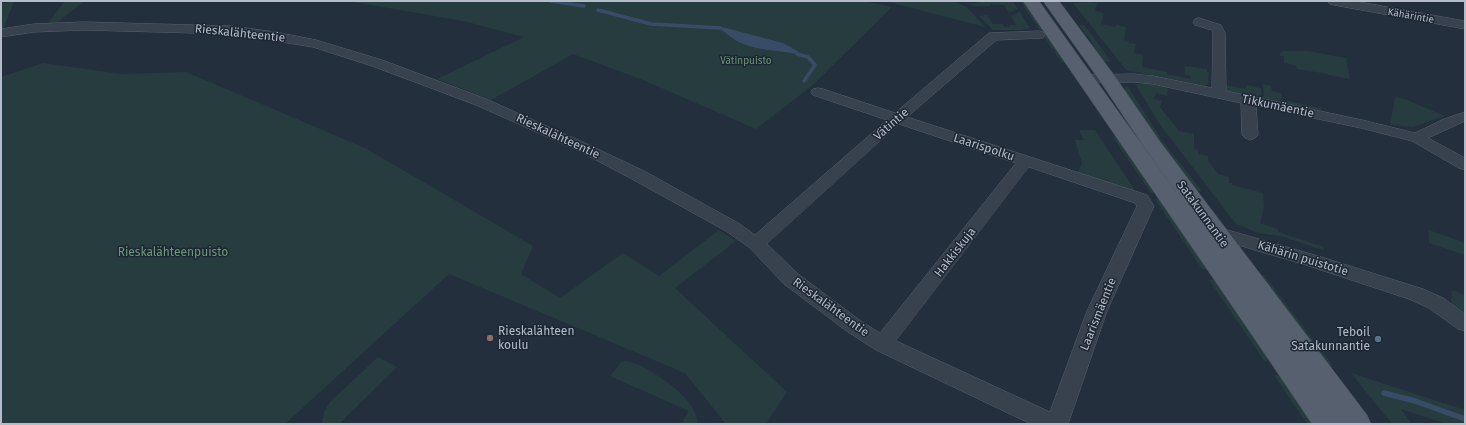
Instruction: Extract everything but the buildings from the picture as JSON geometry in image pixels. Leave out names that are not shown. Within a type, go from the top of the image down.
[{"type":"main road","name":"Satakunnantie","points":[[1031,1],[1154,147],[1357,424]]},
{"type":"main road","name":"Satakunnantie","points":[[1051,1],[1097,79],[1188,225],[1223,272],[1328,424]]},
{"type":"street","name":"Kähärintie","points":[[1334,1],[1465,25]]},
{"type":"street","points":[[1199,22],[1217,28],[1219,33],[1219,94]]},
{"type":"street","name":"Rieskalähteentie","points":[[1,33],[50,27],[163,27],[248,32],[316,44],[377,63],[474,99],[536,125],[638,175],[732,227],[756,244],[791,279],[833,312],[883,344],[1052,424]]},
{"type":"street","name":"Vätintie","points":[[756,244],[896,119],[989,39],[994,36],[1039,35]]},
{"type":"street","name":"Tikkumäentie","points":[[1097,79],[1143,78],[1375,127],[1417,138],[1465,166]]},
{"type":"street","name":"Laarispolku","points":[[818,92],[896,119],[1026,160],[1141,200],[1146,206]]},
{"type":"street","points":[[1248,100],[1250,135]]},
{"type":"street","points":[[1417,138],[1449,122],[1465,116]]},
{"type":"street","name":"Hakkiskuja","points":[[883,344],[1026,160]]},
{"type":"street","name":"Laarismäentie","points":[[1057,424],[1097,311],[1146,206]]},
{"type":"street","name":"Kähärin puistotie","points":[[1188,225],[1312,260],[1416,294],[1436,303],[1465,324]]},
{"type":"green space","points":[[14,1],[3,30],[1,30],[1,4]]},
{"type":"green space","points":[[65,1],[84,1],[57,23],[47,24]]},
{"type":"green space","name":"Vätinpuisto","points":[[348,1],[864,1],[892,7],[813,85],[756,129],[643,80],[573,54],[491,100],[437,79],[524,37],[463,21]]},
{"type":"green space","points":[[885,1],[953,1],[967,7],[985,27]]},
{"type":"green space","points":[[985,1],[1013,1],[1018,9],[1009,13],[1004,5],[991,4],[991,6],[974,6],[969,4]]},
{"type":"green space","points":[[1020,1],[1023,1],[1067,63],[1062,63]]},
{"type":"green space","points":[[1073,3],[1097,3],[1095,11],[1104,13],[1101,24],[1115,27],[1116,25],[1126,27],[1124,40],[1129,41],[1128,43],[1136,44],[1134,53],[1143,55],[1142,67],[1167,72],[1167,74],[1190,79],[1191,76],[1185,75],[1185,66],[1207,69],[1207,72],[1209,72],[1208,84],[1204,86],[1126,70]]},
{"type":"green space","points":[[1020,12],[1030,28],[1021,30],[993,30],[979,16],[987,15],[993,24],[1003,24],[1004,27],[1010,27],[1009,25],[1016,25],[1011,16]]},
{"type":"green space","points":[[1079,25],[1084,25],[1111,61],[1102,62],[1092,42]]},
{"type":"green space","points":[[1285,51],[1308,51],[1346,58],[1350,79],[1297,69],[1296,65],[1284,63],[1284,56],[1280,56],[1280,53]]},
{"type":"green space","name":"Rieskalähteenpuisto","points":[[43,63],[121,74],[186,72],[365,148],[533,246],[521,274],[560,298],[623,253],[659,276],[719,230],[736,241],[675,288],[787,392],[766,424],[726,424],[685,373],[449,274],[285,424],[1,424],[1,77]]},
{"type":"green space","points":[[1143,83],[1166,87],[1168,90],[1167,96],[1157,93],[1153,99],[1162,101],[1160,107],[1179,131],[1194,134],[1194,149],[1198,150],[1198,154],[1208,156],[1208,161],[1218,174],[1229,177],[1229,183],[1232,183],[1232,185],[1263,193],[1264,208],[1260,223],[1278,229],[1278,232],[1324,247],[1323,250],[1284,237],[1258,233],[1236,224],[1161,126],[1135,84]]},
{"type":"green space","points":[[1263,84],[1271,86],[1272,91],[1281,93],[1282,99],[1274,98],[1321,108],[1322,111],[1228,91],[1225,85],[1246,89],[1246,85],[1261,88],[1261,96],[1264,96]]},
{"type":"green space","points":[[1127,85],[1161,139],[1202,191],[1194,192],[1124,92]]},
{"type":"green space","points":[[1395,97],[1407,100],[1445,116],[1413,127],[1390,125]]},
{"type":"green space","points":[[1079,130],[1095,130],[1136,192],[1077,174],[1082,163],[1075,140],[1084,140]]},
{"type":"green space","points":[[1113,137],[1118,137],[1157,192],[1151,193]]},
{"type":"green space","points":[[1155,199],[1161,199],[1210,269],[1202,269]]},
{"type":"green space","points":[[1429,230],[1465,243],[1465,255],[1429,243]]},
{"type":"green space","points":[[1264,275],[1333,366],[1328,365],[1256,276]]},
{"type":"green space","points":[[1216,279],[1269,358],[1265,362],[1209,280]]},
{"type":"green space","points":[[1452,290],[1465,295],[1465,313],[1451,303]]},
{"type":"green space","points":[[378,357],[397,367],[339,424],[322,424],[324,412],[330,402]]},
{"type":"green space","points":[[624,361],[647,369],[675,388],[682,394],[690,405],[698,424],[681,424],[689,411],[610,376],[620,363]]},
{"type":"green space","points":[[1351,373],[1465,410],[1465,424],[1447,424],[1401,409],[1412,424],[1392,424]]},
{"type":"green space","points":[[1274,375],[1280,376],[1317,424],[1307,424]]},
{"type":"water","points":[[722,27],[783,43],[799,52],[796,54],[748,46],[738,42],[720,29]]},
{"type":"waterway","points":[[550,1],[584,6]]},
{"type":"waterway","points":[[598,10],[651,24],[721,28]]},
{"type":"waterway","points":[[797,54],[808,57],[815,65],[804,81]]},
{"type":"waterway","points":[[1384,393],[1415,401],[1465,419]]},
{"type":"place","name":"Rieskalähteen koulu","points":[[490,338]]},
{"type":"place","name":"Teboil Satakunnantie","points":[[1378,339]]}]
